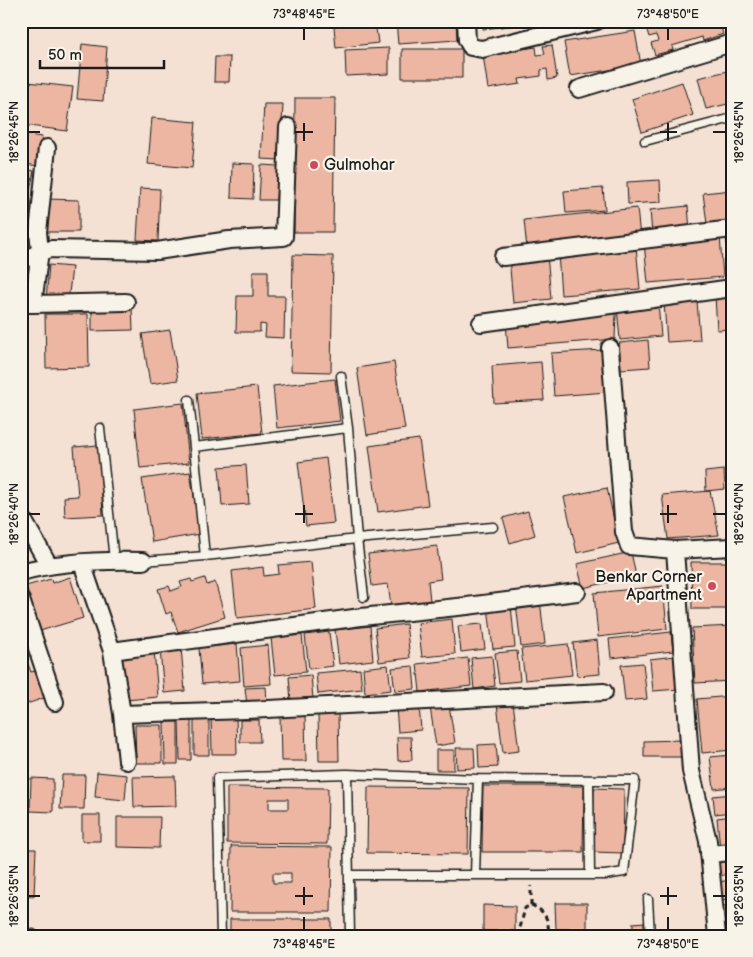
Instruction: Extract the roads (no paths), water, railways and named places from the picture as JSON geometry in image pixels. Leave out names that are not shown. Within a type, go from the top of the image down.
[{"type":"street","points":[[466,21],[467,40],[470,47],[482,49],[597,21]]},
{"type":"street","points":[[579,89],[732,43]]},
{"type":"street","points":[[21,260],[31,257],[40,251],[51,249],[156,251],[229,240],[284,237],[288,127]]},
{"type":"street","points":[[47,148],[38,232],[40,251],[27,304],[126,302]]},
{"type":"street","points":[[503,257],[732,229]]},
{"type":"street","points":[[481,323],[732,288]]},
{"type":"street","points":[[610,348],[624,532],[629,546],[675,550],[732,547]]},
{"type":"street","points":[[21,516],[49,566]]},
{"type":"street","points":[[675,550],[691,771],[708,841],[717,936]]},
{"type":"street","points":[[21,572],[49,566],[114,560],[143,561]]},
{"type":"street","points":[[82,563],[112,651],[127,761]]},
{"type":"street","points":[[112,651],[360,617],[577,592]]},
{"type":"street","points":[[21,600],[55,702]]},
{"type":"street","points":[[122,714],[246,710],[604,692]]},
{"type":"street","points":[[709,854],[732,852]]},
{"type":"lane","points":[[645,141],[732,118]]},
{"type":"lane","points":[[340,376],[348,428],[357,539],[364,597]]},
{"type":"lane","points":[[189,400],[205,556]]},
{"type":"lane","points":[[100,428],[114,560]]},
{"type":"lane","points":[[194,447],[348,428]]},
{"type":"lane","points":[[143,561],[492,527]]},
{"type":"lane","points":[[347,774],[350,936]]},
{"type":"lane","points":[[221,936],[217,778],[347,774],[478,779],[635,780],[624,872],[606,876],[349,875]]},
{"type":"lane","points":[[475,875],[478,779]]},
{"type":"lane","points":[[589,780],[590,876]]},
{"type":"lane","points":[[648,899],[650,936]]},
{"type":"place","name":"Gulmohar","points":[[314,165]]},
{"type":"place","name":"Benkar Corner Apartment","points":[[712,586]]}]
